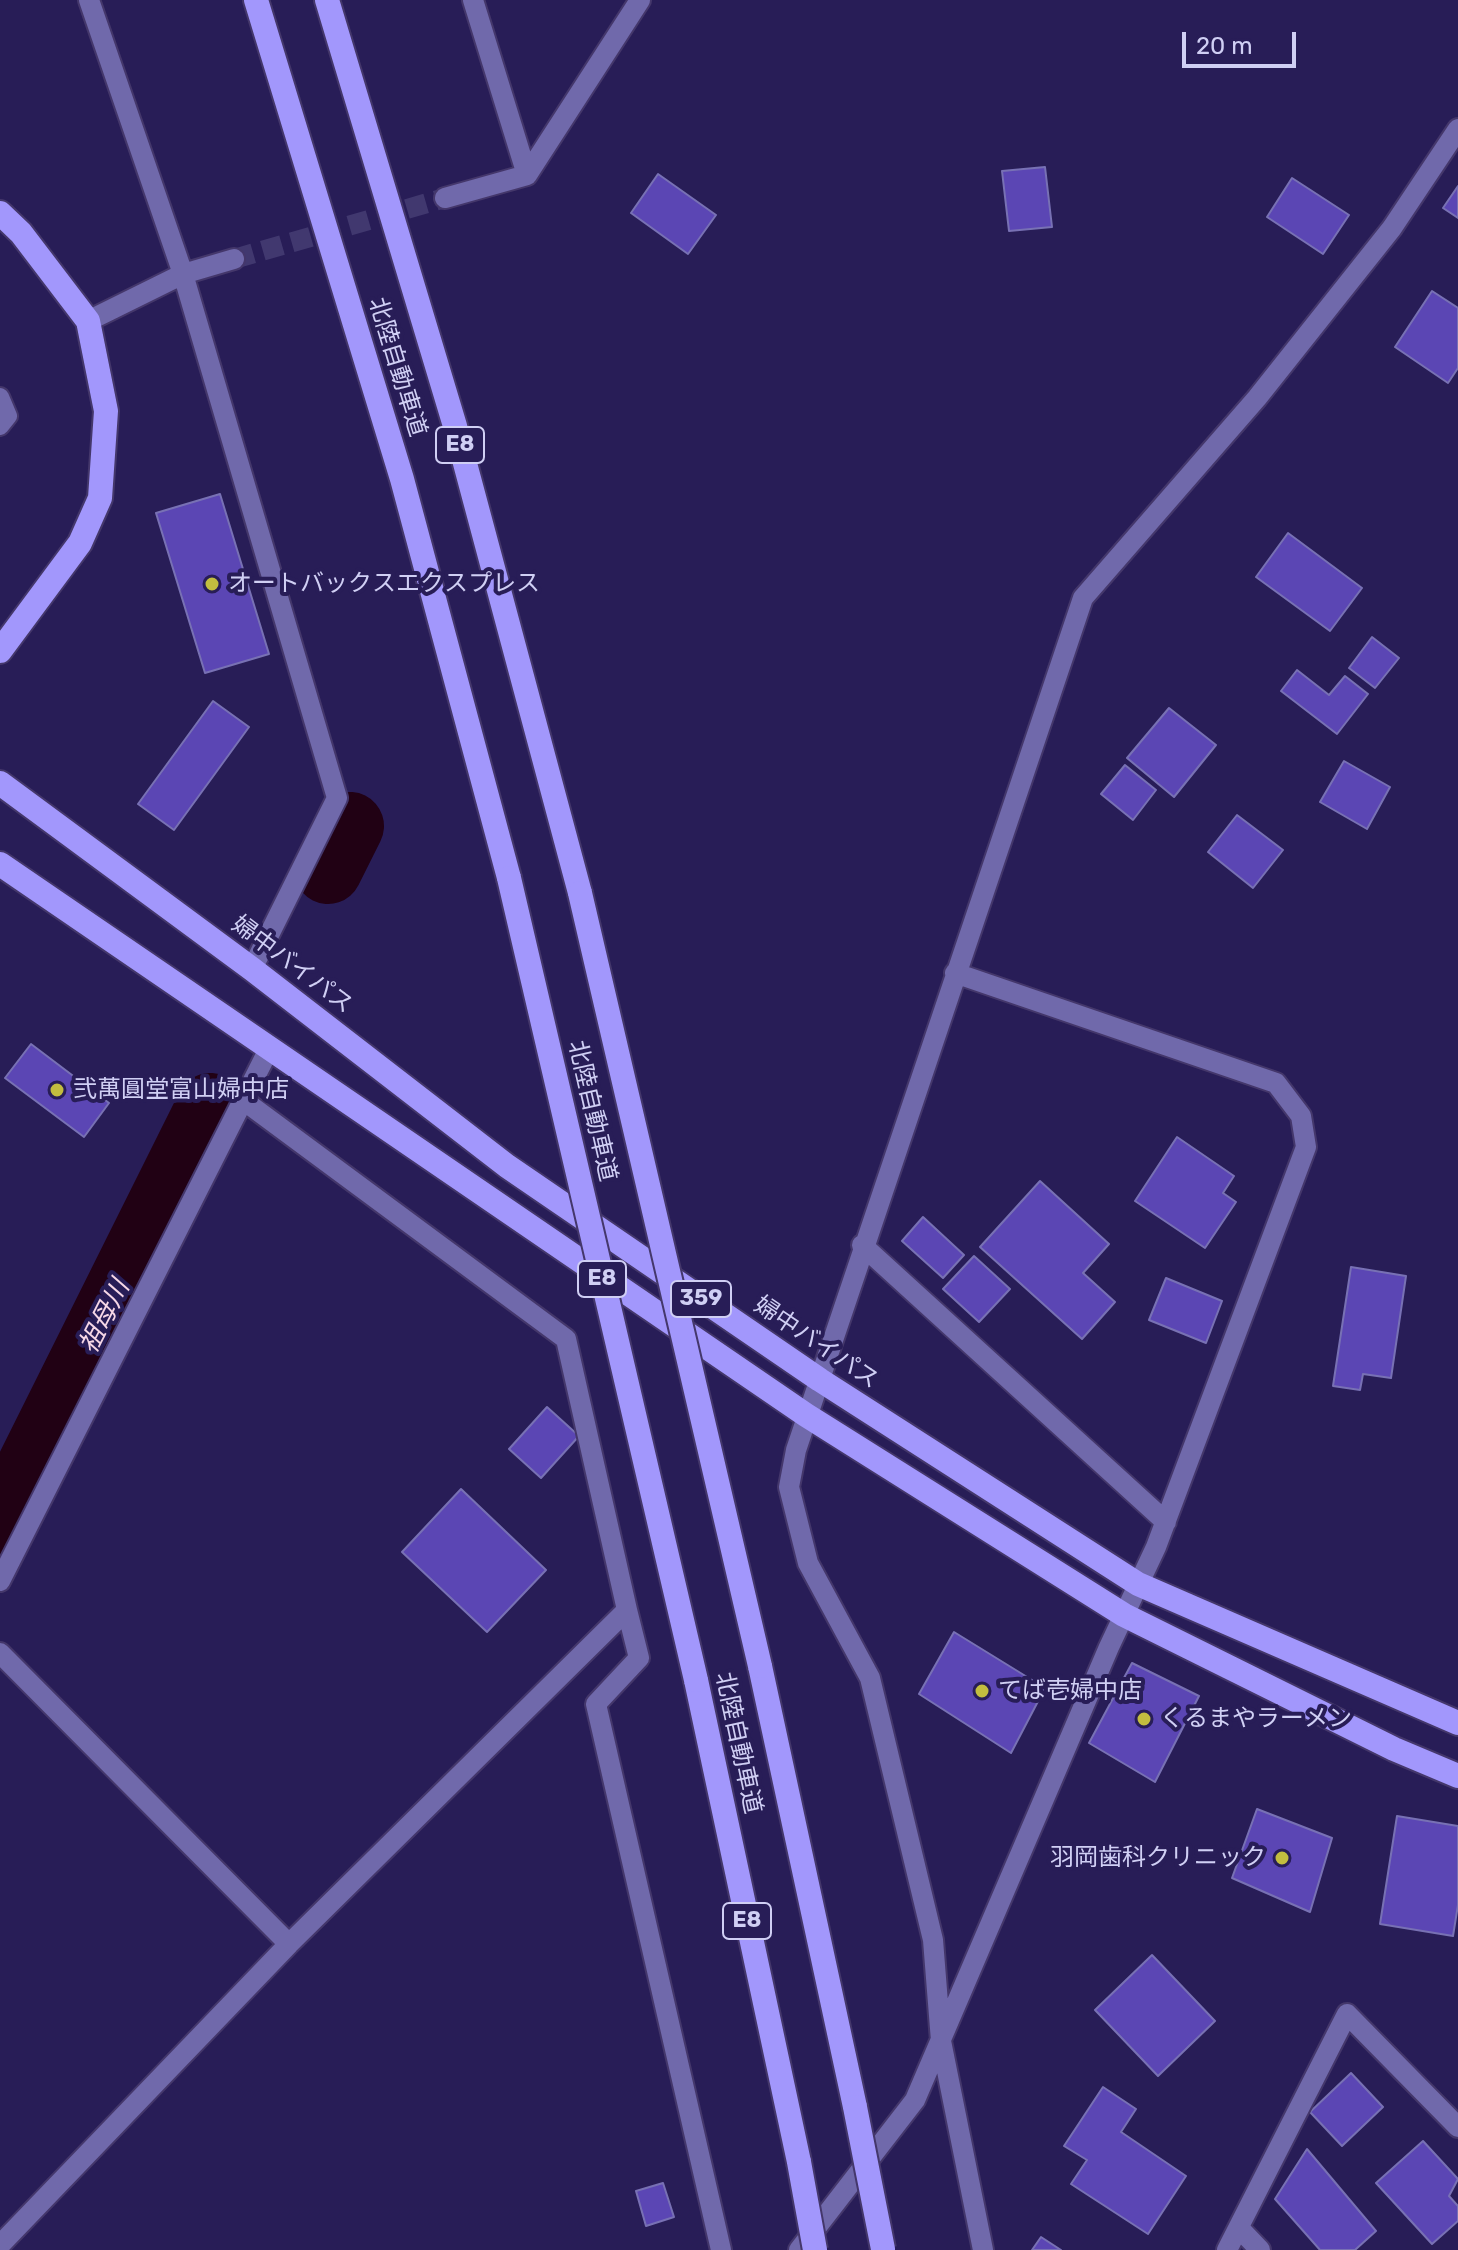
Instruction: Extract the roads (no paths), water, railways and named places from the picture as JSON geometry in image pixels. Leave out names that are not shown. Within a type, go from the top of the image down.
[{"type":"highway","name":"北陸自動車道","points":[[256,0],[402,479],[509,878],[696,1680],[815,2250]]},
{"type":"highway","name":"北陸自動車道","points":[[327,0],[455,426],[580,893],[760,1666],[883,2250]]},
{"type":"highway","points":[[0,213],[21,233],[88,321],[106,411],[100,498],[80,543],[0,651]]},
{"type":"highway","name":"婦中バイパス","points":[[0,783],[252,969],[507,1166],[820,1380],[1138,1584],[1458,1723]]},
{"type":"highway","name":"359","points":[[0,864],[806,1415],[1124,1615],[1394,1749],[1458,1776]]},
{"type":"street","points":[[89,0],[183,274],[337,798],[252,969]]},
{"type":"street","points":[[473,0],[527,175]]},
{"type":"street","points":[[445,198],[527,175],[640,0]]},
{"type":"street","points":[[983,2250],[941,2041],[933,1940],[870,1678],[808,1563],[789,1487],[806,1415],[862,1245],[1083,598],[1257,398],[1392,228],[1458,129]]},
{"type":"street","points":[[88,321],[183,274],[234,259]]},
{"type":"street","points":[[799,2250],[915,2100],[1166,1522],[1306,1147],[1301,1116],[1276,1083],[955,973]]},
{"type":"street","points":[[0,1581],[269,1049]]},
{"type":"street","points":[[243,1100],[566,1339],[639,1658],[596,1704],[721,2250]]},
{"type":"street","points":[[862,1245],[1166,1522]]},
{"type":"street","points":[[0,2245],[289,1944],[627,1610]]},
{"type":"street","points":[[0,1653],[289,1944]]},
{"type":"street","points":[[1227,2250],[1347,2014],[1458,2127]]},
{"type":"street","points":[[1239,2228],[1260,2250]]},
{"type":"lane","points":[[0,397],[8,416],[0,426]]},
{"type":"waterway","name":"祖母川","points":[[328,870],[350,826]]},
{"type":"waterway","name":"祖母川","points":[[0,1528],[210,1107]]},
{"type":"tunnel","points":[[234,259],[445,198]]},
{"type":"place","name":"オートバックスエクスプレス","points":[[212,584]]},
{"type":"place","name":"弐萬圓堂富山婦中店","points":[[57,1090]]},
{"type":"place","name":"てば壱婦中店","points":[[982,1691]]},
{"type":"place","name":"くるまやラーメン","points":[[1144,1719]]},
{"type":"place","name":"羽岡歯科クリニック","points":[[1282,1858]]}]
